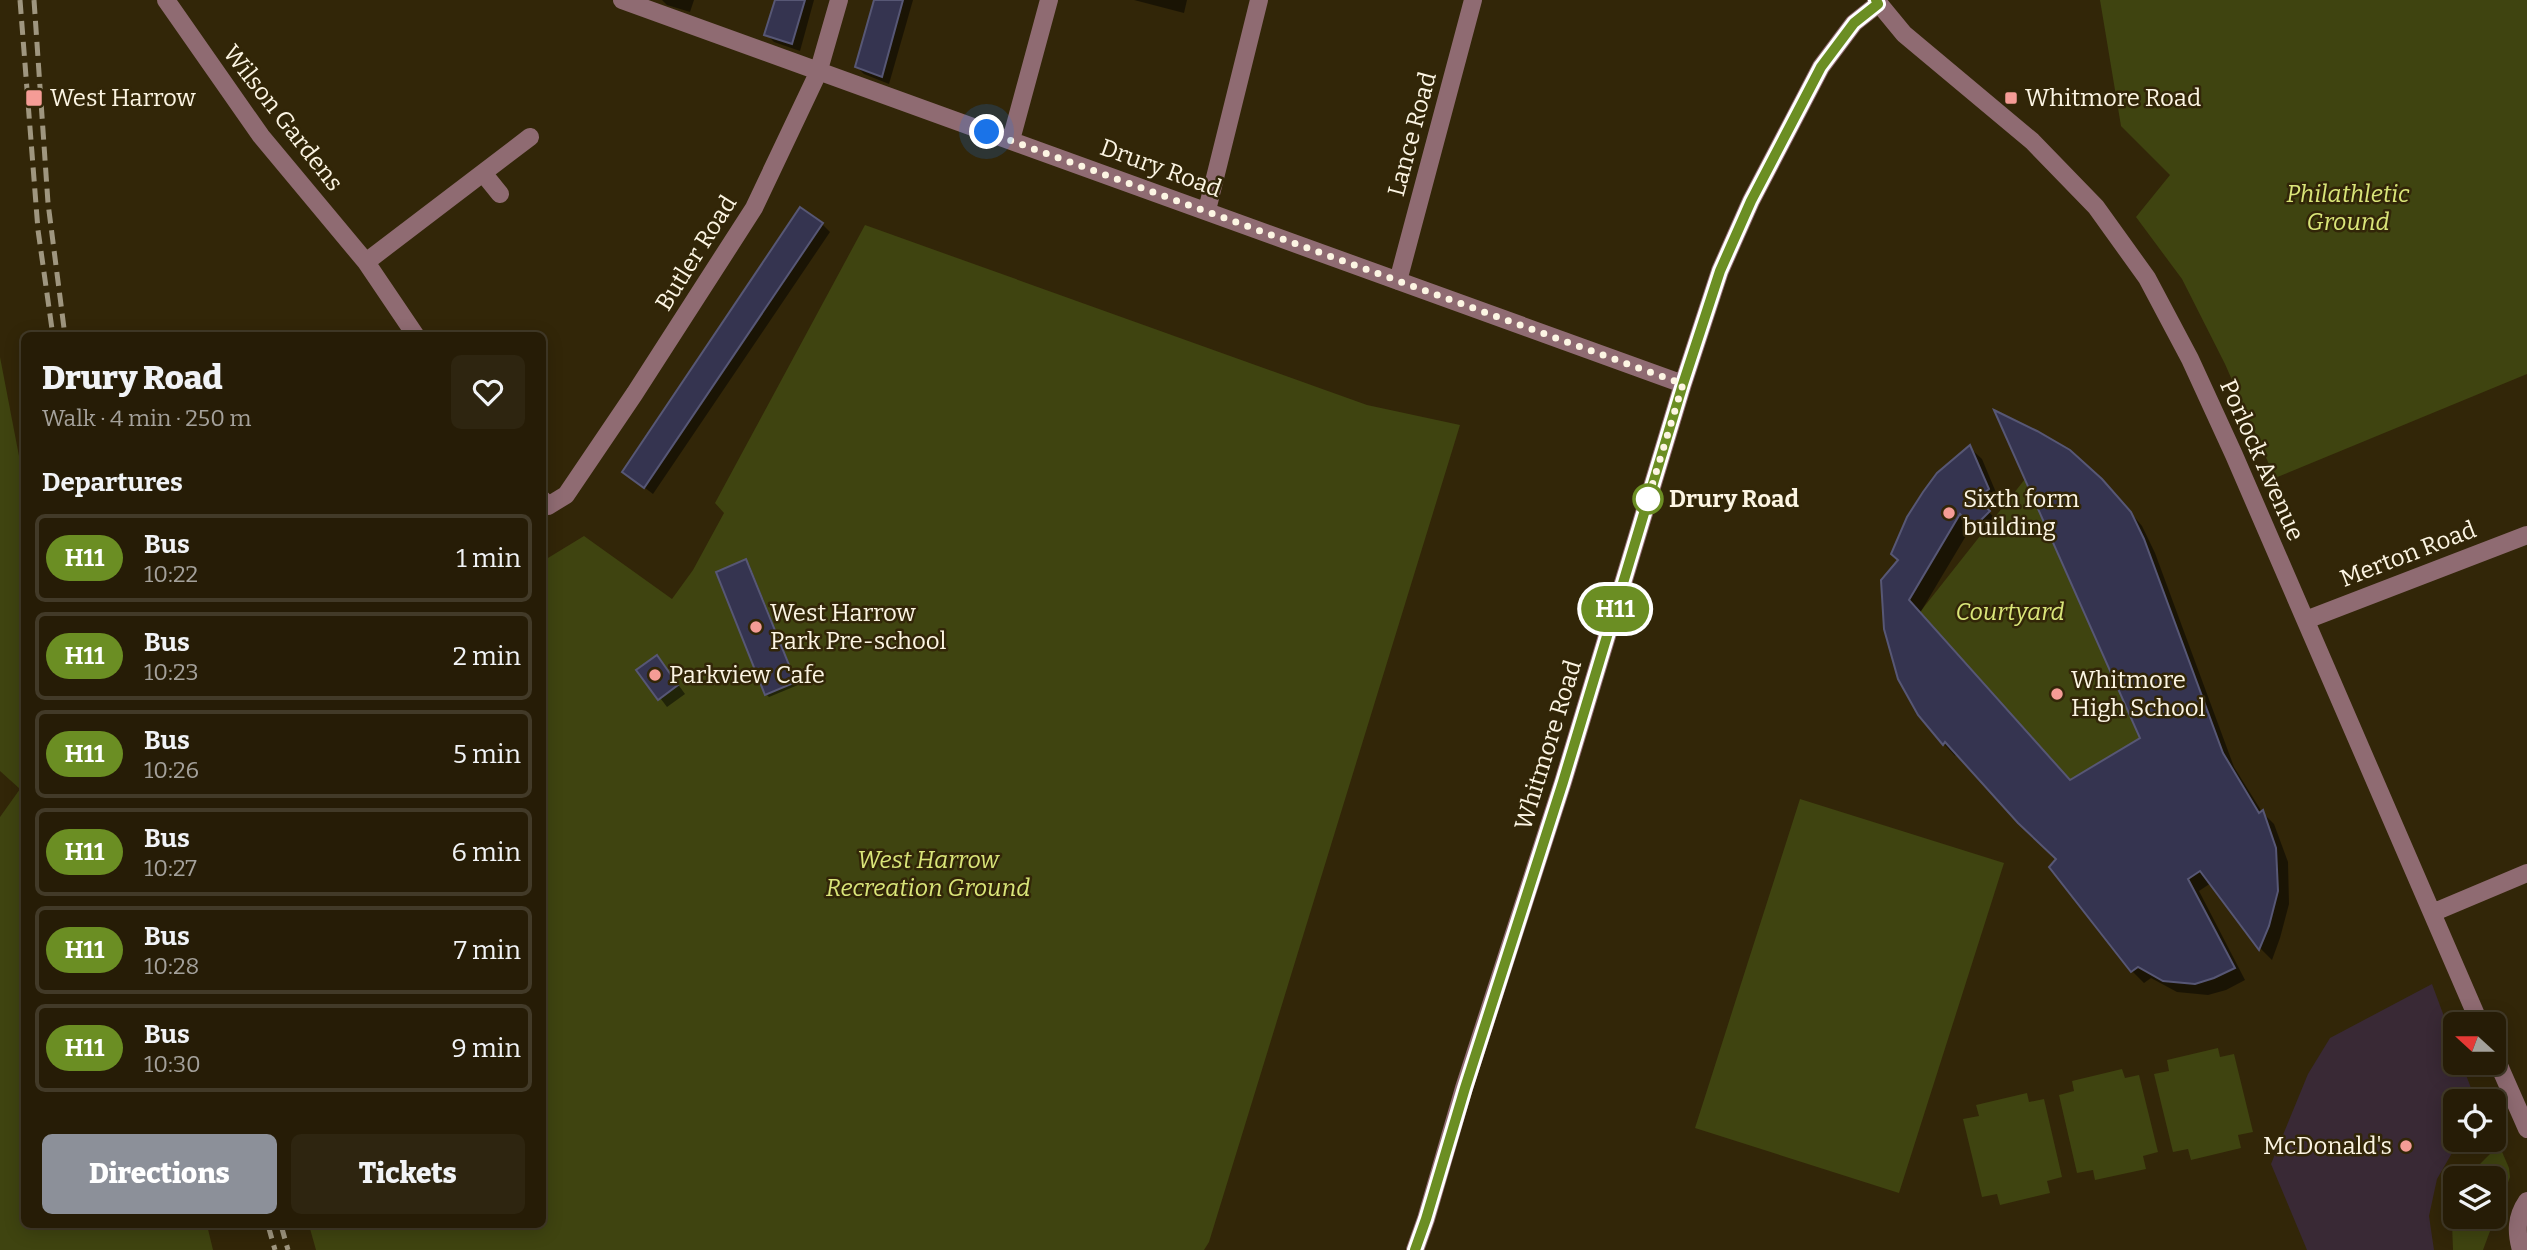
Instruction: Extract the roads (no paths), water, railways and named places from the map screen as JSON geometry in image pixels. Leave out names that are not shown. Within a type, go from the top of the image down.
[{"type":"street","name":"Wilson Gardens","points":[[166,0],[261,135],[366,262],[409,332]]},
{"type":"street","name":"Drury Road","points":[[622,0],[1683,384]]},
{"type":"street","name":"Butler Road","points":[[546,502],[566,495],[754,208],[818,72],[839,0]]},
{"type":"street","points":[[1011,140],[1049,0]]},
{"type":"street","points":[[1206,210],[1259,0]]},
{"type":"street","name":"Lance Road","points":[[1398,281],[1473,0]]},
{"type":"street","name":"Whitmore Road","points":[[1415,1250],[1720,271],[1789,124],[1821,67],[1854,23],[1877,2]]},
{"type":"street","name":"Porlock Avenue","points":[[1877,2],[1904,34],[2032,141],[2096,207],[2147,278],[2190,359],[2475,1012]]},
{"type":"street","points":[[366,262],[530,137]]},
{"type":"street","points":[[483,173],[500,194]]},
{"type":"street","name":"Merton Road","points":[[2306,620],[2527,535]]},
{"type":"street","points":[[2432,913],[2527,873]]},
{"type":"street","points":[[2503,1075],[2527,1129]]},
{"type":"street","points":[[2521,1250],[2516,1233],[2520,1211],[2527,1201]]},
{"type":"railway","points":[[20,0],[38,230],[52,332]]},
{"type":"railway","points":[[34,0],[48,203],[64,332]]},
{"type":"railway","points":[[269,1228],[275,1250]]},
{"type":"railway","points":[[282,1228],[288,1250]]},
{"type":"place","name":"West Harrow","points":[[34,98]]},
{"type":"place","name":"Whitmore Road","points":[[2011,98]]},
{"type":"place","name":"Drury Road","points":[[1648,499]]},
{"type":"place","name":"Sixth form building","points":[[1949,513]]},
{"type":"place","name":"West Harrow Park Pre-school","points":[[756,627]]},
{"type":"place","name":"Parkview Cafe","points":[[655,675]]},
{"type":"place","name":"Whitmore High School","points":[[2057,694]]},
{"type":"place","name":"McDonald's","points":[[2406,1146]]},
{"type":"park label","name":"Philathletic Ground","points":[[2348,208]]},
{"type":"park label","name":"Courtyard","points":[[2010,612]]},
{"type":"park label","name":"West Harrow Recreation Ground","points":[[928,874]]}]
